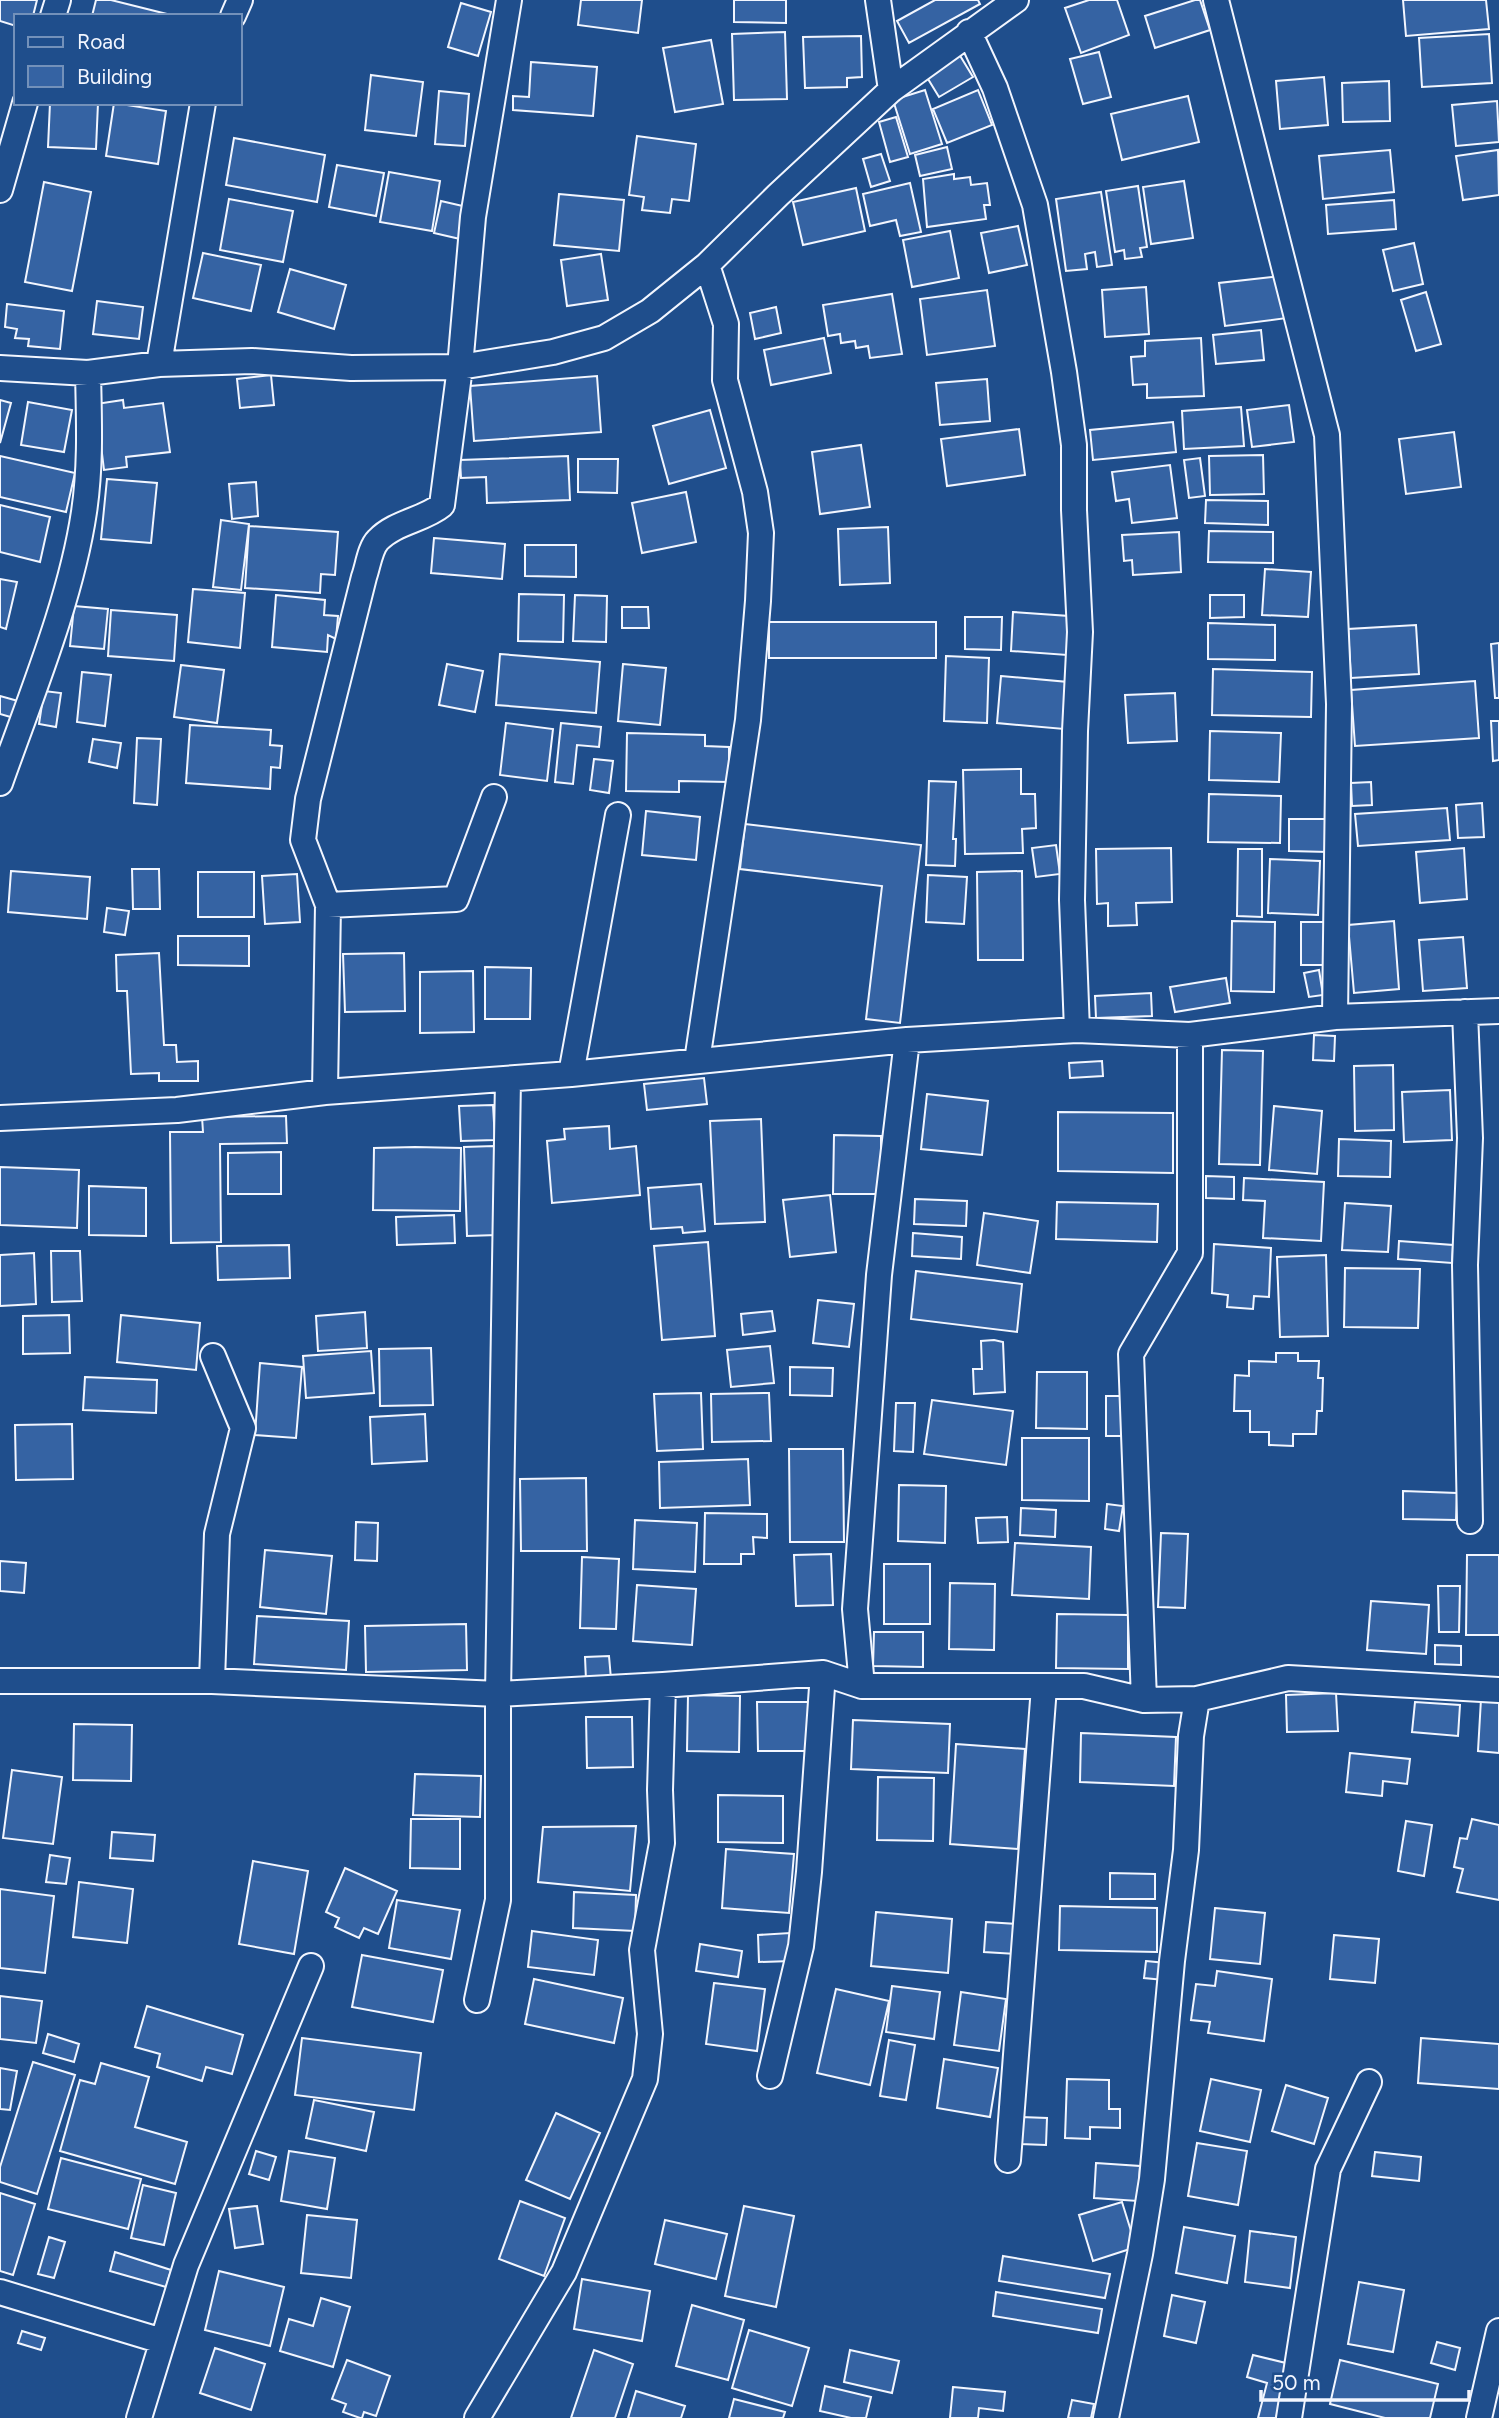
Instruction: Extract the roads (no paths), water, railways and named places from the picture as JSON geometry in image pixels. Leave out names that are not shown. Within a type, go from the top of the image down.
[{"type":"street","points":[[325,1092],[328,905],[303,841],[308,799],[374,545],[379,539],[432,513],[442,505],[460,367],[473,216],[509,0]]},
{"type":"street","points":[[878,0],[891,90]]},
{"type":"street","points":[[0,368],[88,373],[159,364],[252,361],[351,369],[460,367],[554,352],[604,338],[650,311],[706,265],[891,90],[1016,0]]},
{"type":"street","points":[[1216,0],[1327,435],[1339,705],[1335,1017]]},
{"type":"street","points":[[969,32],[995,88],[1035,205],[1074,445],[1080,632],[1072,900],[1077,1030]]},
{"type":"street","points":[[0,190],[24,105]]},
{"type":"street","points":[[159,364],[203,105]]},
{"type":"street","points":[[697,1061],[748,720],[761,533],[755,492],[725,380],[726,324],[706,265]]},
{"type":"street","points":[[0,783],[64,598],[84,512],[89,443],[88,373]]},
{"type":"street","points":[[328,905],[456,899],[494,797]]},
{"type":"street","points":[[571,1074],[618,815]]},
{"type":"street","points":[[0,1118],[177,1110],[325,1092],[571,1074],[907,1040],[1077,1030],[1190,1035],[1335,1017],[1499,1011]]},
{"type":"street","points":[[1465,1012],[1470,1138],[1465,1265],[1470,1521]]},
{"type":"street","points":[[1144,1700],[1131,1354],[1189,1252],[1190,1035]]},
{"type":"street","points":[[862,1686],[855,1609],[879,1275],[907,1040]]},
{"type":"street","points":[[477,2000],[498,1900],[498,1694],[508,1079]]},
{"type":"street","points":[[212,1681],[217,1534],[243,1427],[213,1356]]},
{"type":"street","points":[[771,2076],[801,1946],[810,1872],[823,1673]]},
{"type":"street","points":[[0,1681],[212,1681],[498,1694],[823,1673],[862,1686],[1084,1686],[1144,1700],[1197,1699],[1288,1678],[1499,1690]]},
{"type":"street","points":[[477,2418],[564,2272],[645,2079],[650,2034],[642,1950],[662,1843],[660,1790],[663,1685]]},
{"type":"street","points":[[1008,2160],[1044,1687]]},
{"type":"street","points":[[1106,2418],[1140,2254],[1152,2179],[1172,1961],[1186,1850],[1191,1737],[1197,1699]]},
{"type":"street","points":[[139,2418],[186,2265],[311,1966]]},
{"type":"street","points":[[1289,2418],[1328,2169],[1368,2082]]},
{"type":"street","points":[[0,2292],[162,2341]]},
{"type":"street","points":[[1479,2418],[1499,2331]]}]
